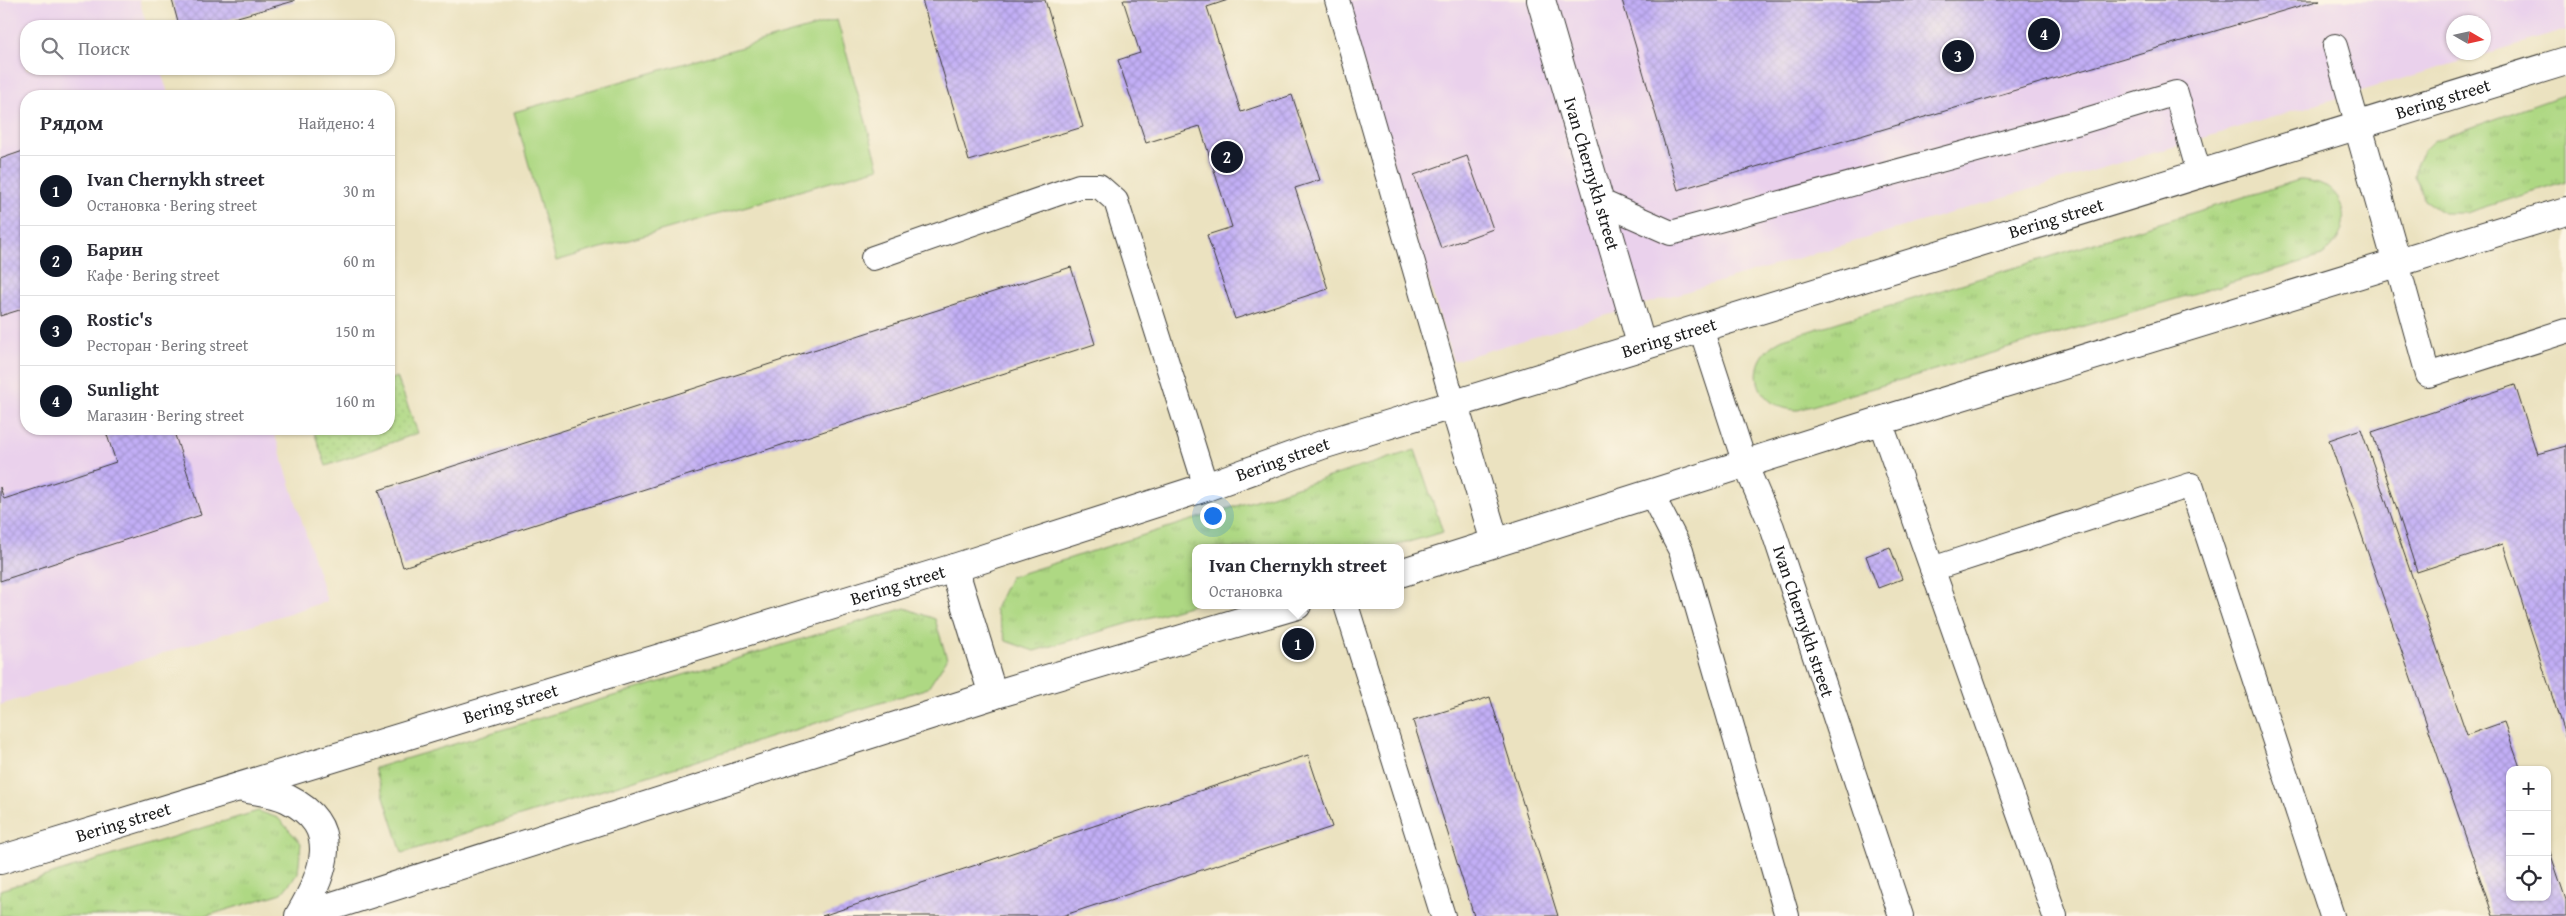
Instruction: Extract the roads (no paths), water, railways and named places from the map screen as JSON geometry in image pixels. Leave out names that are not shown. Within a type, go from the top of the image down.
[{"type":"street","name":"Ivan Chernykh street","points":[[1541,0],[1642,348]]},
{"type":"street","name":"Bering street","points":[[0,860],[954,568],[1322,446],[2200,176],[2566,61]]},
{"type":"street","points":[[2358,126],[2397,264]]},
{"type":"street","points":[[1404,572],[1880,421],[2566,211]]},
{"type":"street","points":[[1454,405],[1495,542]]},
{"type":"street","points":[[954,568],[993,695]]},
{"type":"street","points":[[300,916],[993,695],[1283,609]]},
{"type":"street","points":[[239,787],[287,798],[308,813],[320,829],[326,851],[321,874],[300,916]]},
{"type":"lane","points":[[1337,0],[1454,405]]},
{"type":"lane","points":[[2335,46],[2358,126]]},
{"type":"lane","points":[[1600,201],[1671,233],[2066,126],[2176,93],[2200,176]]},
{"type":"lane","points":[[873,258],[1080,186],[1099,186],[1116,201],[1206,486]]},
{"type":"lane","points":[[2397,264],[2428,375],[2566,331]]},
{"type":"lane","name":"Ivan Chernykh street","points":[[1701,329],[1745,464],[1772,527],[1902,916]]},
{"type":"lane","points":[[1880,421],[2055,916]]},
{"type":"lane","points":[[1932,569],[2191,485],[2332,916]]},
{"type":"lane","points":[[1651,493],[1681,552],[1787,916]]},
{"type":"lane","points":[[1347,609],[1443,916]]},
{"type":"place","name":"Sunlight","points":[[2044,34]]},
{"type":"place","name":"Rostic's","points":[[1958,56]]},
{"type":"place","name":"Барин","points":[[1227,157]]},
{"type":"place","name":"Ivan Chernykh street","points":[[1298,644]]}]
